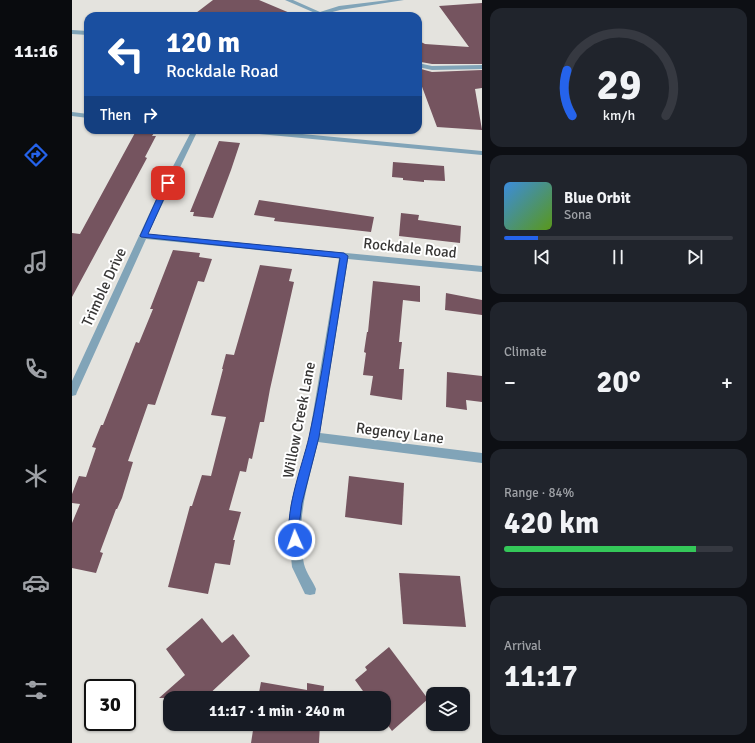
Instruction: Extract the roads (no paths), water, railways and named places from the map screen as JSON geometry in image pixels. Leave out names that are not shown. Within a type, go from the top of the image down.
[{"type":"street","points":[[288,0],[315,12]]},
{"type":"street","points":[[333,12],[362,4],[402,0]]},
{"type":"street","points":[[72,32],[84,33]]},
{"type":"street","points":[[422,66],[432,68],[482,67]]},
{"type":"street","points":[[72,114],[84,116]]},
{"type":"street","name":"Trimble Drive","points":[[72,392],[161,197],[193,134]]},
{"type":"street","points":[[280,134],[482,153]]},
{"type":"street","name":"Rockdale Road","points":[[144,236],[482,269]]},
{"type":"street","name":"Willow Creek Lane","points":[[310,589],[298,567],[294,526],[297,503],[314,437],[344,256]]},
{"type":"street","name":"Regency Lane","points":[[314,437],[482,458]]}]
